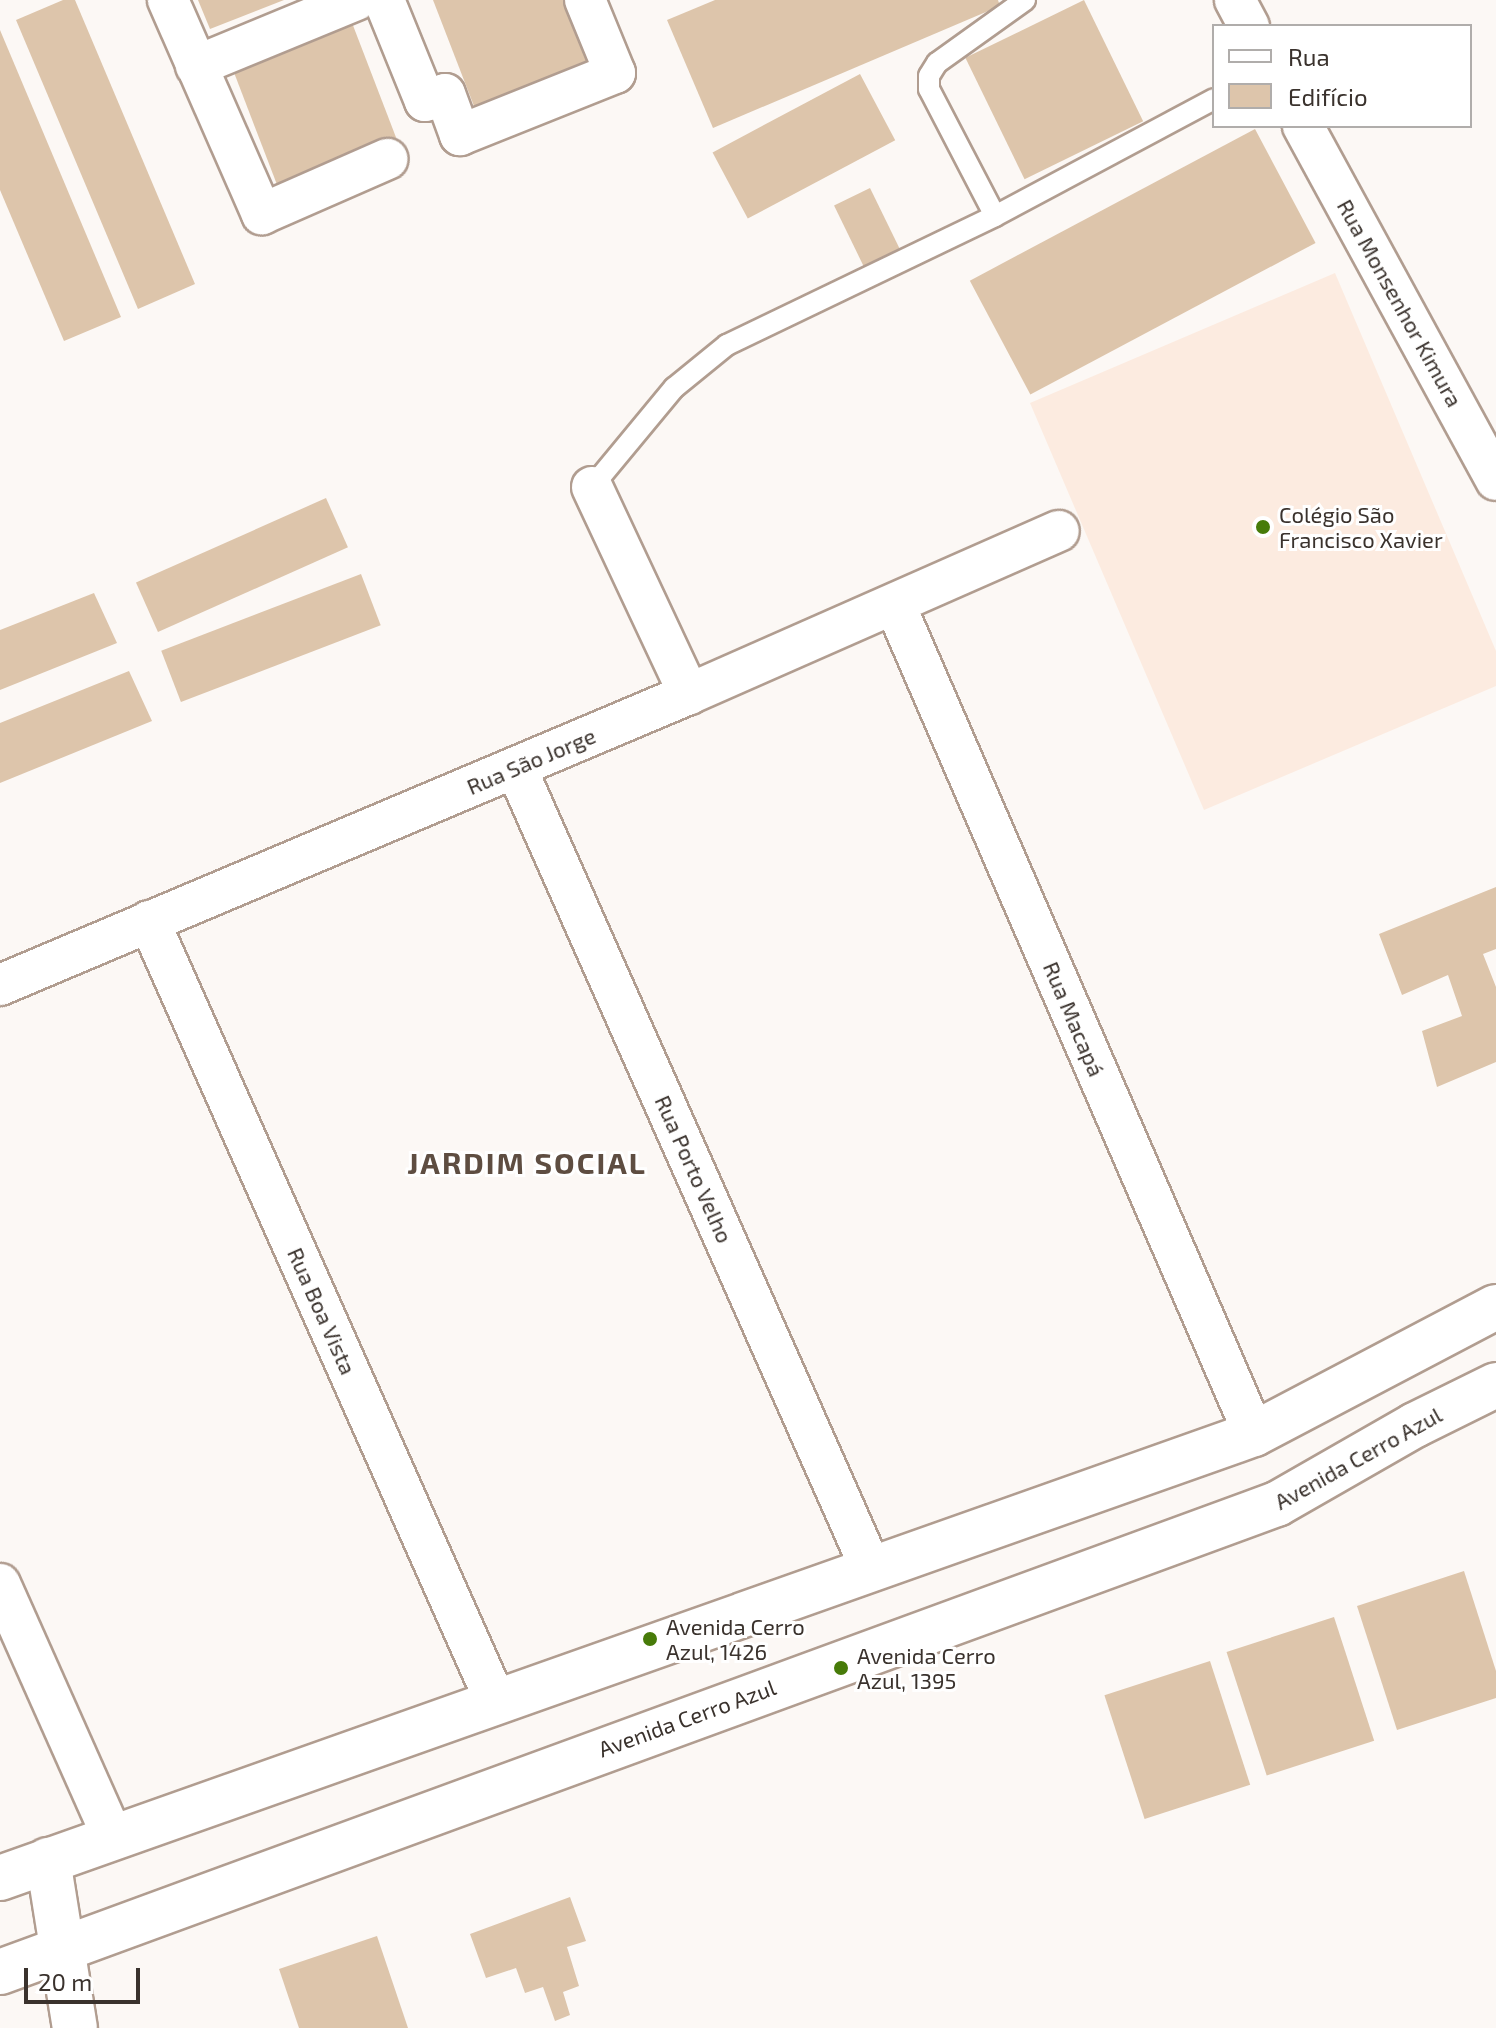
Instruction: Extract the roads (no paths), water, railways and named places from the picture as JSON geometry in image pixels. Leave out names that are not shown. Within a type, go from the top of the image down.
[{"type":"main road","points":[[0,1878],[495,1700],[872,1571],[1254,1434],[1496,1307]]},
{"type":"main road","points":[[1427,1344],[1458,1404]]},
{"type":"main road","points":[[1386,1367],[1415,1425]]},
{"type":"main road","name":"Avenida Cerro Azul","points":[[0,1972],[61,1946],[1277,1504],[1415,1425],[1496,1385]]},
{"type":"main road","points":[[48,1860],[75,2028]]},
{"type":"street","points":[[168,0],[262,214],[387,159]]},
{"type":"street","points":[[196,66],[356,0]]},
{"type":"street","points":[[384,0],[425,101],[445,94],[460,135],[615,73],[585,0]]},
{"type":"street","points":[[1235,0],[1248,24]]},
{"type":"street","name":"Rua Monsenhor Kimura","points":[[1304,128],[1496,480]]},
{"type":"street","points":[[592,487],[689,694]]},
{"type":"street","name":"Rua São Jorge","points":[[0,985],[689,694],[1059,531]]},
{"type":"street","name":"Rua Macapá","points":[[895,605],[1254,1434]]},
{"type":"street","name":"Rua Porto Velho","points":[[516,768],[872,1571]]},
{"type":"street","name":"Rua Boa Vista","points":[[149,921],[495,1700]]},
{"type":"street","points":[[0,1584],[112,1836]]},
{"type":"lane","points":[[995,216],[929,89],[929,76],[946,56],[1025,0]]},
{"type":"lane","points":[[592,487],[674,388],[727,345],[995,216],[1212,100]]},
{"type":"place","name":"Colégio São Francisco Xavier","points":[[1263,527]]},
{"type":"place","name":"Avenida Cerro Azul, 1426","points":[[650,1639]]},
{"type":"place","name":"Avenida Cerro Azul, 1395","points":[[841,1668]]},
{"type":"district","name":"JARDIM SOCIAL","points":[[527,1162]]}]
